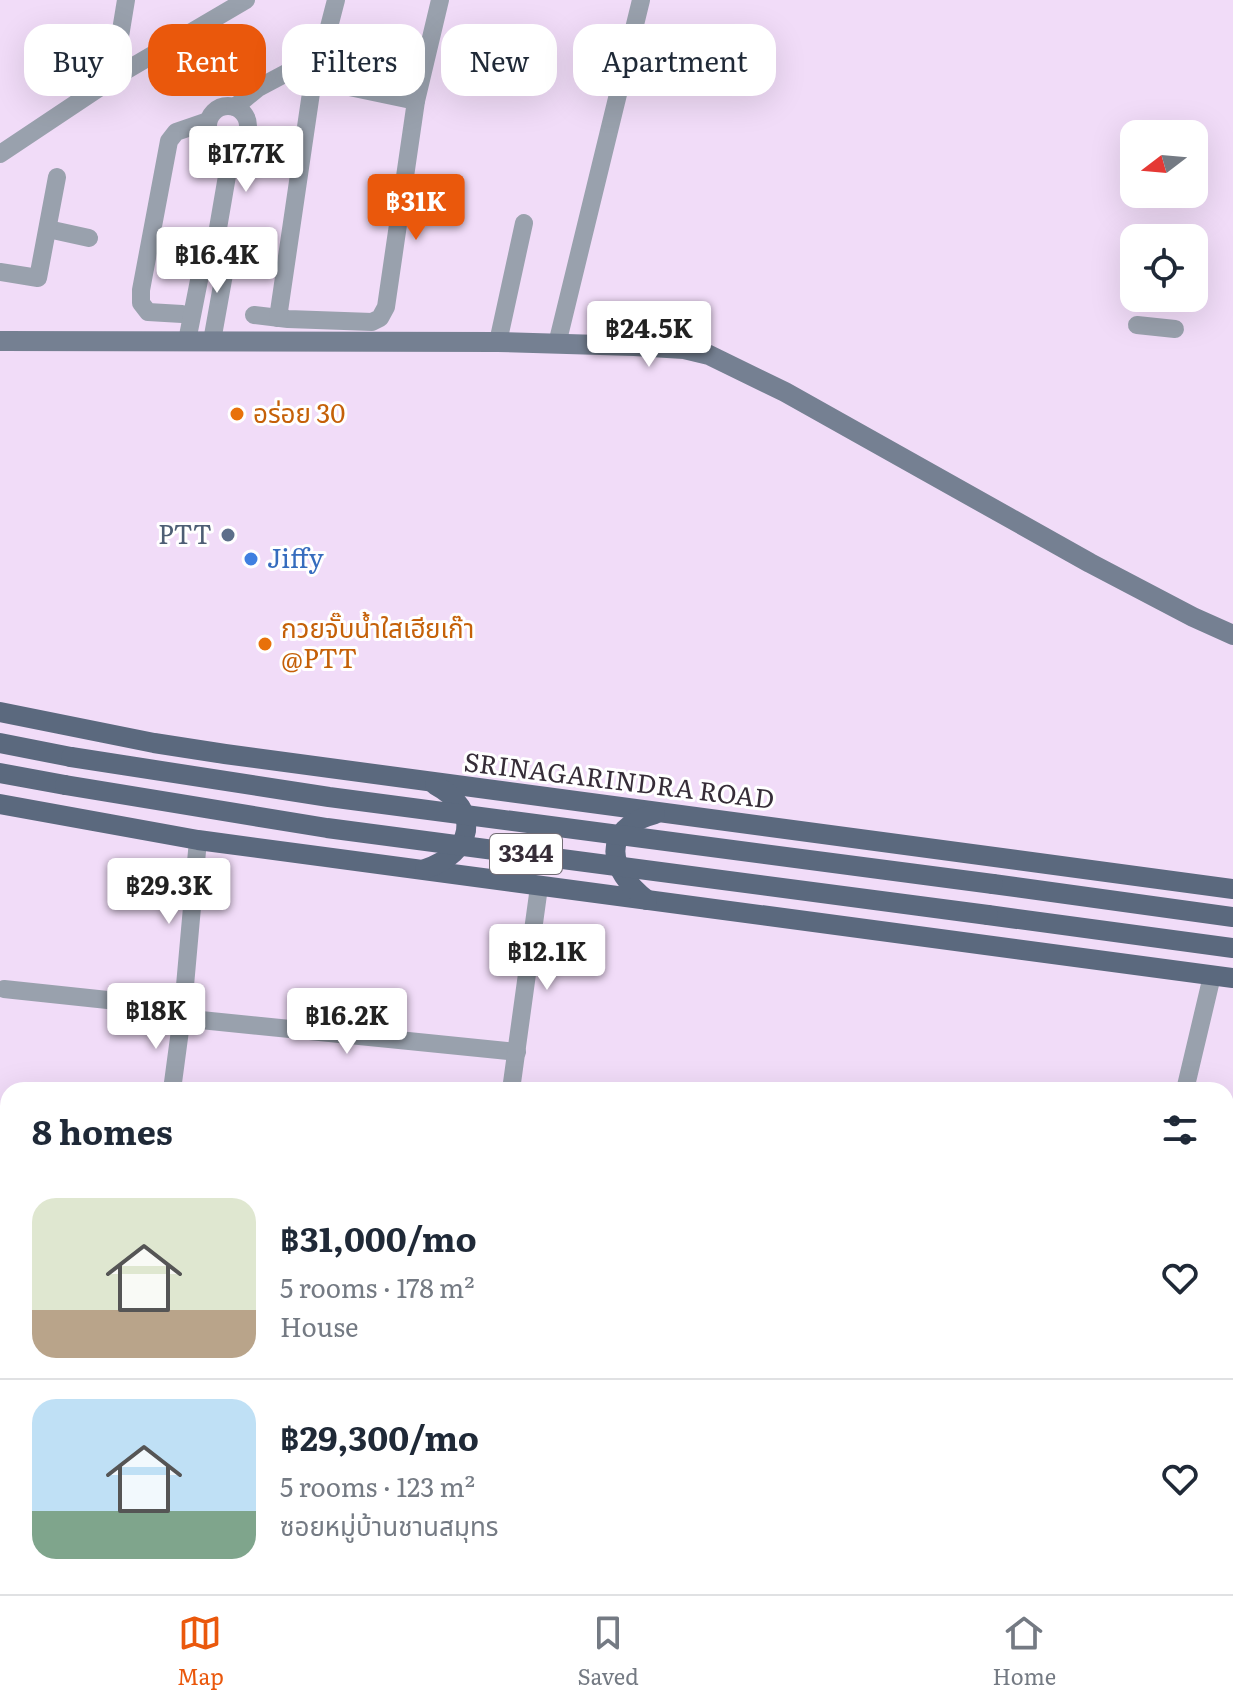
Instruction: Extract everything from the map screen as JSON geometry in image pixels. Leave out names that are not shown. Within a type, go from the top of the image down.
[{"type":"main road","name":"SRINAGARINDRA ROAD","points":[[0,712],[154,743],[430,783],[1233,889]]},
{"type":"main road","name":"SRINAGARINDRA ROAD","points":[[0,743],[71,757],[344,799],[1233,917]]},
{"type":"main road","name":"3344","points":[[0,773],[327,828],[1233,948]]},
{"type":"main road","points":[[421,870],[439,864],[456,853],[467,830],[459,805],[450,795],[430,783]]},
{"type":"main road","name":"3344","points":[[0,804],[198,840],[1233,978]]},
{"type":"main road","points":[[649,901],[624,878],[615,849],[617,839],[627,826],[659,812]]},
{"type":"street","points":[[122,24],[126,0]]},
{"type":"street","points":[[330,24],[336,0]]},
{"type":"street","points":[[254,315],[372,322],[380,318],[386,307],[416,101],[440,0]]},
{"type":"street","points":[[557,344],[641,0]]},
{"type":"street","points":[[132,67],[235,3]]},
{"type":"street","points":[[235,107],[258,88],[282,75]]},
{"type":"street","points":[[0,154],[87,96]]},
{"type":"street","points":[[278,318],[312,96]]},
{"type":"street","points":[[392,96],[416,101]]},
{"type":"street","points":[[182,314],[148,312],[141,303],[141,290],[169,141],[176,132],[208,121],[222,107],[235,107],[243,112],[249,128],[240,144],[232,147],[216,143],[210,137],[208,121]]},
{"type":"street","points":[[187,341],[205,250],[217,234],[232,147]]},
{"type":"street","points":[[0,272],[38,278],[57,177]]},
{"type":"street","points":[[498,342],[524,223]]},
{"type":"street","points":[[48,229],[89,238]]},
{"type":"street","points":[[212,341],[228,252],[217,234]]},
{"type":"street","points":[[1137,325],[1175,329]]},
{"type":"street","points":[[0,341],[498,342],[684,349],[709,355],[785,392],[1090,563],[1233,635]]},
{"type":"street","points":[[173,1082],[198,840]]},
{"type":"street","points":[[512,1082],[539,887]]},
{"type":"street","points":[[1187,1082],[1212,976]]},
{"type":"street","points":[[4,989],[517,1052]]},
{"type":"place","name":"อร่อย 30","points":[[237,414]]},
{"type":"place","name":"PTT","points":[[228,535]]},
{"type":"place","name":"Jiffy","points":[[251,559]]},
{"type":"place","name":"กวยจั๊บน้ำใสเฮียเก๊า @PTT","points":[[265,644]]}]
